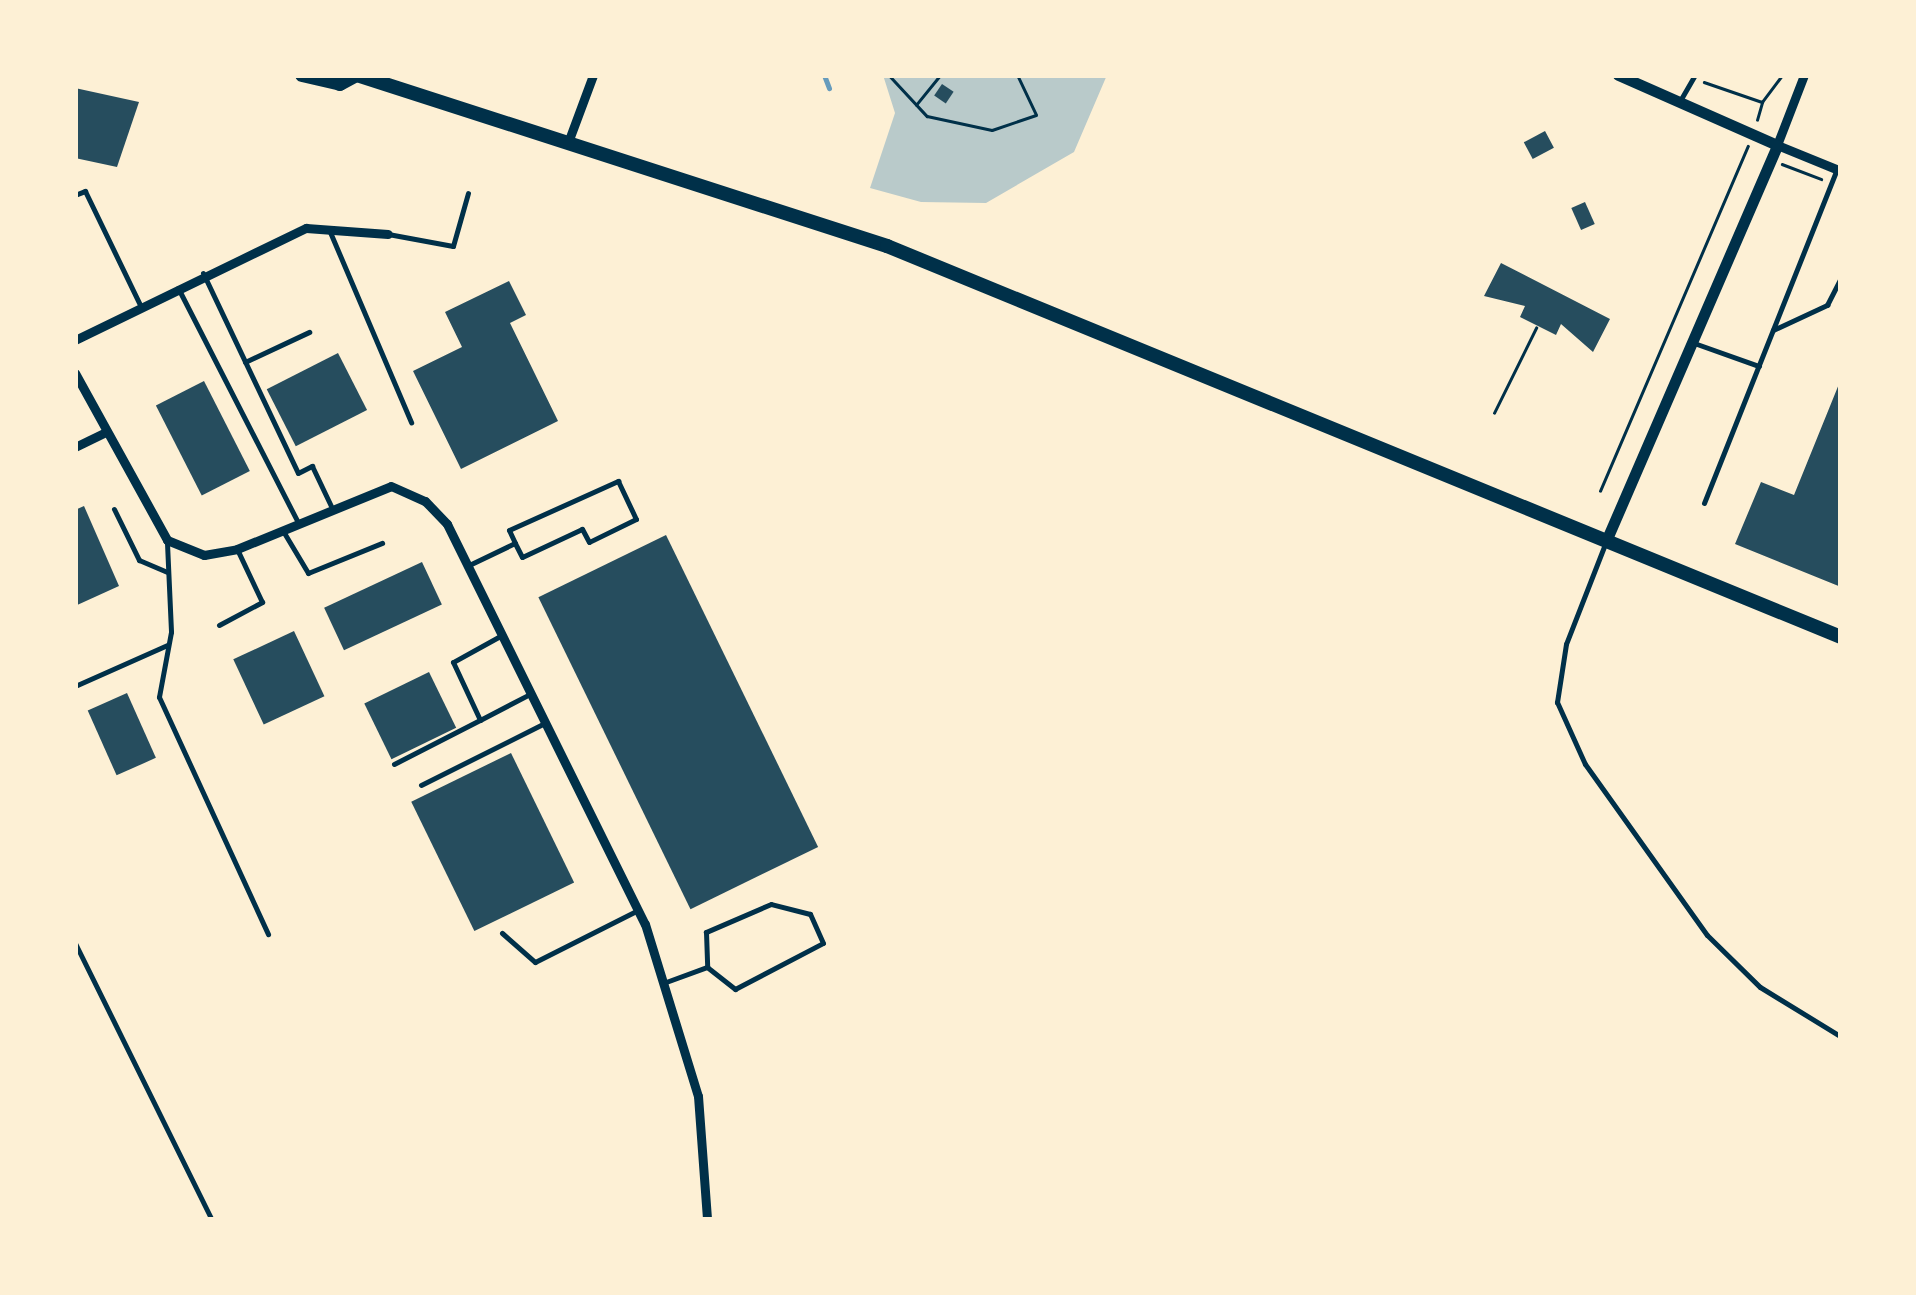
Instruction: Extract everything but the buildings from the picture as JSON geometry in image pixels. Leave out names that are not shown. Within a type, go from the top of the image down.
[{"type":"main road","points":[[302,75],[340,84],[357,75],[570,138],[887,246],[1841,638]]},
{"type":"street","points":[[570,138],[593,75]]},
{"type":"street","points":[[1618,75],[1839,170]]},
{"type":"street","points":[[1606,541],[1804,75]]},
{"type":"street","points":[[75,340],[203,272],[306,228],[388,234]]},
{"type":"street","points":[[75,373],[104,433],[167,540],[204,554],[237,549],[331,506],[391,486],[425,501],[467,566],[638,910],[666,982],[698,1096],[707,1220]]},
{"type":"street","points":[[75,446],[104,433]]},
{"type":"lane","points":[[1679,102],[1694,76]]},
{"type":"lane","points":[[1704,503],[1839,170]]},
{"type":"lane","points":[[75,195],[86,192],[140,306]]},
{"type":"lane","points":[[388,234],[454,246],[468,192]]},
{"type":"lane","points":[[329,230],[411,422]]},
{"type":"lane","points":[[203,272],[298,473],[312,466],[331,506]]},
{"type":"lane","points":[[1773,330],[1827,305],[1841,277]]},
{"type":"lane","points":[[177,286],[297,521]]},
{"type":"lane","points":[[245,362],[309,332]]},
{"type":"lane","points":[[1692,342],[1759,366]]},
{"type":"lane","points":[[618,480],[636,520],[589,542],[582,528],[522,557],[515,543],[509,530],[618,480]]},
{"type":"lane","points":[[114,509],[139,560],[167,572]]},
{"type":"lane","points":[[282,528],[308,574],[382,543]]},
{"type":"lane","points":[[167,540],[167,645],[159,697],[268,934]]},
{"type":"lane","points":[[1606,541],[1566,644],[1557,702],[1585,764],[1707,936],[1760,987],[1840,1036]]},
{"type":"lane","points":[[467,566],[515,543]]},
{"type":"lane","points":[[219,625],[262,602],[237,549]]},
{"type":"lane","points":[[480,720],[452,662],[502,636]]},
{"type":"lane","points":[[75,686],[167,645]]},
{"type":"lane","points":[[394,764],[531,694]]},
{"type":"lane","points":[[421,784],[545,723]]},
{"type":"lane","points":[[771,904],[810,914],[823,944],[735,989],[707,966],[706,932],[771,904]]},
{"type":"lane","points":[[502,933],[535,962],[638,910]]},
{"type":"lane","points":[[75,943],[212,1220]]},
{"type":"lane","points":[[666,982],[707,966]]},
{"type":"path","points":[[889,75],[914,107],[946,124],[1028,123],[1037,107],[1017,75]]},
{"type":"path","points":[[914,107],[940,75]]},
{"type":"path","points":[[1600,490],[1745,153],[1762,102],[1782,75]]},
{"type":"path","points":[[1694,76],[1762,102]]},
{"type":"path","points":[[1745,153],[1831,184]]},
{"type":"path","points":[[1494,413],[1536,328]]},
{"type":"shaded area","points":[[883,75],[1107,75],[1074,152],[986,203],[921,202],[870,188],[895,113]]},
{"type":"waterway","points":[[824,75],[829,88]]}]
